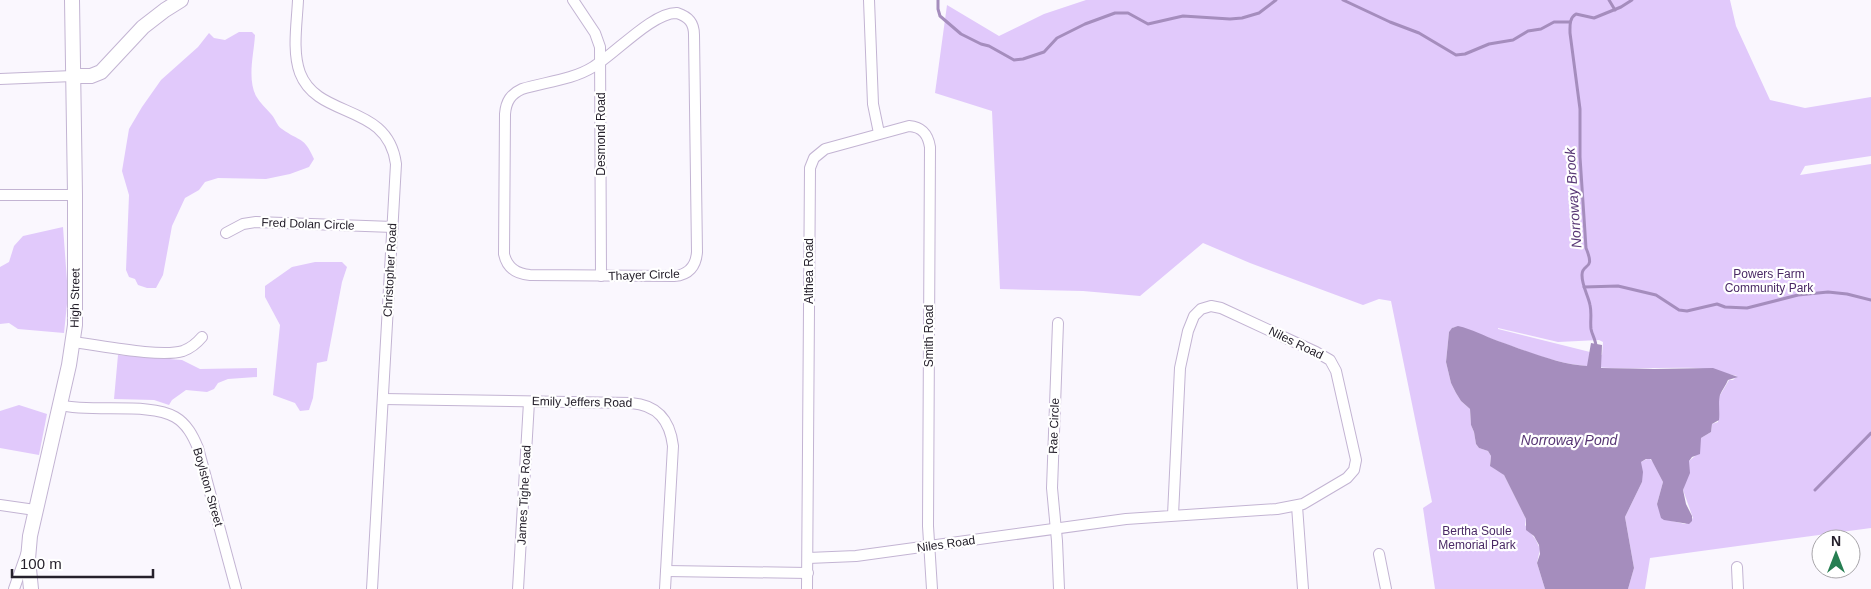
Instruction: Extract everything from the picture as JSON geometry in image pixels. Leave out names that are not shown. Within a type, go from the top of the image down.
[{"type":"main road","name":"High Street","points":[[28,549],[73,342],[76,315],[72,0]]},
{"type":"main road","points":[[73,76],[91,76],[101,72],[144,27],[181,0]]},
{"type":"main road","points":[[28,549],[31,589]]},
{"type":"street","name":"Christopher Road","points":[[298,0],[297,59],[305,83],[314,93],[325,100],[374,124],[383,131],[392,146],[396,164],[372,589]]},
{"type":"street","name":"Desmond Road","points":[[573,0],[598,38],[600,47],[601,276]]},
{"type":"street","points":[[869,0],[873,104],[879,133]]},
{"type":"street","name":"Thayer Circle","points":[[677,13],[691,22],[694,35],[696,261],[691,270],[679,276],[601,276],[520,274],[507,262],[504,249],[505,108],[508,100],[514,93],[522,89],[580,73],[601,62],[655,20],[665,15],[677,13]]},
{"type":"street","points":[[0,79],[73,76]]},
{"type":"street","name":"Smith Road","points":[[879,133],[902,127],[916,127],[927,136],[930,147],[928,499],[932,589]]},
{"type":"street","name":"Althea Road","points":[[807,589],[810,168],[816,155],[825,149],[879,133]]},
{"type":"street","points":[[0,195],[75,195]]},
{"type":"street","name":"Fred Dolan Circle","points":[[226,233],[244,224],[256,222],[393,227]]},
{"type":"street","name":"Niles Road","points":[[808,558],[847,557],[930,547],[1126,519],[1297,506],[1343,481],[1351,475],[1355,465],[1355,449],[1336,371],[1330,360],[1227,310],[1210,306],[1201,309],[1194,316],[1188,331],[1182,361],[1173,515]]},
{"type":"street","name":"Rae Circle","points":[[1058,323],[1052,488],[1059,589]]},
{"type":"street","points":[[73,342],[137,351],[170,353],[188,349],[202,337]]},
{"type":"street","name":"Emily Jeffers Road","points":[[383,399],[637,403],[648,407],[663,417],[670,427],[673,446],[665,589]]},
{"type":"street","name":"James Tighe Road","points":[[518,589],[529,402]]},
{"type":"street","name":"Boylston Street","points":[[60,405],[83,409],[155,410],[174,416],[184,424],[198,448],[236,589]]},
{"type":"street","points":[[0,505],[35,510]]},
{"type":"street","points":[[1297,506],[1303,589]]},
{"type":"street","name":"High Street","points":[[14,589],[28,549]]},
{"type":"street","points":[[1379,554],[1386,589]]},
{"type":"street","points":[[1737,568],[1738,589]]},
{"type":"street","points":[[666,571],[808,573]]},
{"type":"green space","points":[[1086,0],[1730,0],[1736,26],[1770,100],[1805,108],[1871,97],[1871,156],[1805,166],[1800,175],[1871,164],[1871,528],[1811,529],[1811,536],[1650,558],[1645,589],[1628,589],[1634,568],[1625,517],[1642,482],[1641,462],[1649,458],[1653,462],[1663,482],[1657,504],[1672,521],[1685,524],[1693,518],[1683,490],[1689,469],[1689,461],[1695,456],[1701,438],[1711,432],[1712,424],[1718,422],[1719,397],[1729,380],[1733,380],[1737,376],[1696,368],[1622,368],[1578,365],[1546,358],[1454,327],[1449,332],[1446,362],[1451,383],[1461,401],[1470,409],[1471,425],[1476,444],[1479,448],[1488,451],[1491,456],[1491,466],[1504,475],[1526,519],[1525,525],[1536,540],[1540,549],[1537,563],[1545,589],[1435,589],[1423,508],[1432,502],[1391,301],[1379,299],[1363,305],[1250,263],[1203,243],[1140,296],[1083,291],[1000,289],[992,111],[935,93],[947,5],[999,36],[1044,14]],"holes":[[[1498,328],[1558,342],[1599,340],[1603,342],[1602,355]]]},
{"type":"green space","points":[[239,32],[252,32],[255,35],[251,74],[256,96],[280,127],[307,146],[314,159],[309,167],[290,174],[266,179],[218,178],[205,182],[199,190],[185,198],[172,226],[163,275],[156,288],[138,285],[135,279],[129,277],[126,270],[129,195],[122,171],[129,129],[161,80],[198,47],[209,33],[214,38],[225,40]]},
{"type":"green space","points":[[63,227],[68,294],[64,333],[18,329],[9,323],[0,324],[0,267],[9,262],[14,246],[23,236]]},
{"type":"green space","points":[[315,262],[342,262],[347,267],[342,282],[327,361],[317,363],[313,398],[309,410],[300,411],[295,403],[273,395],[280,325],[265,297],[265,286],[292,267]]},
{"type":"green space","points":[[118,355],[182,360],[200,369],[257,368],[257,377],[228,379],[218,383],[214,389],[207,392],[186,390],[172,400],[169,405],[154,400],[114,399]]},
{"type":"green space","points":[[19,405],[47,414],[39,455],[0,448],[0,411]]},
{"type":"water","name":"Norroway Pond","points":[[1458,326],[1565,363],[1587,366],[1591,343],[1602,345],[1601,368],[1713,368],[1738,377],[1728,380],[1720,395],[1719,420],[1712,424],[1711,432],[1701,438],[1700,454],[1692,457],[1689,461],[1690,473],[1683,490],[1686,504],[1692,516],[1692,521],[1689,524],[1661,518],[1657,504],[1663,482],[1651,459],[1641,462],[1642,482],[1625,517],[1634,568],[1628,589],[1545,589],[1537,563],[1540,554],[1539,545],[1534,536],[1526,530],[1526,519],[1504,475],[1490,466],[1491,456],[1488,451],[1479,448],[1476,444],[1471,425],[1470,409],[1461,401],[1451,383],[1446,362],[1449,332],[1452,328]]},
{"type":"waterway","points":[[938,0],[940,16],[961,34],[989,46],[1014,60],[1044,52],[1057,38],[1085,24],[1115,13],[1128,13],[1148,24],[1183,16],[1230,19],[1259,13],[1276,0]]},
{"type":"waterway","points":[[1343,0],[1419,33],[1456,55],[1465,54],[1489,44],[1513,40],[1528,31],[1541,29],[1554,22],[1570,22]]},
{"type":"waterway","points":[[1609,0],[1615,10]]},
{"type":"waterway","name":"Norroway Brook","points":[[1596,347],[1591,329],[1590,305],[1582,279],[1583,271],[1590,261],[1586,248],[1580,157],[1580,109],[1570,25],[1572,18],[1576,14],[1594,18],[1621,7],[1632,0]]},
{"type":"waterway","points":[[1584,287],[1618,286],[1656,295],[1679,310],[1687,311],[1717,304],[1725,307],[1747,308],[1798,295],[1828,292],[1847,294],[1871,300]]},
{"type":"waterway","points":[[1815,490],[1871,433]]},
{"type":"park label","name":"Powers Farm Community Park","points":[[1769,281]]},
{"type":"park label","name":"Bertha Soule Memorial Park","points":[[1477,538]]}]
